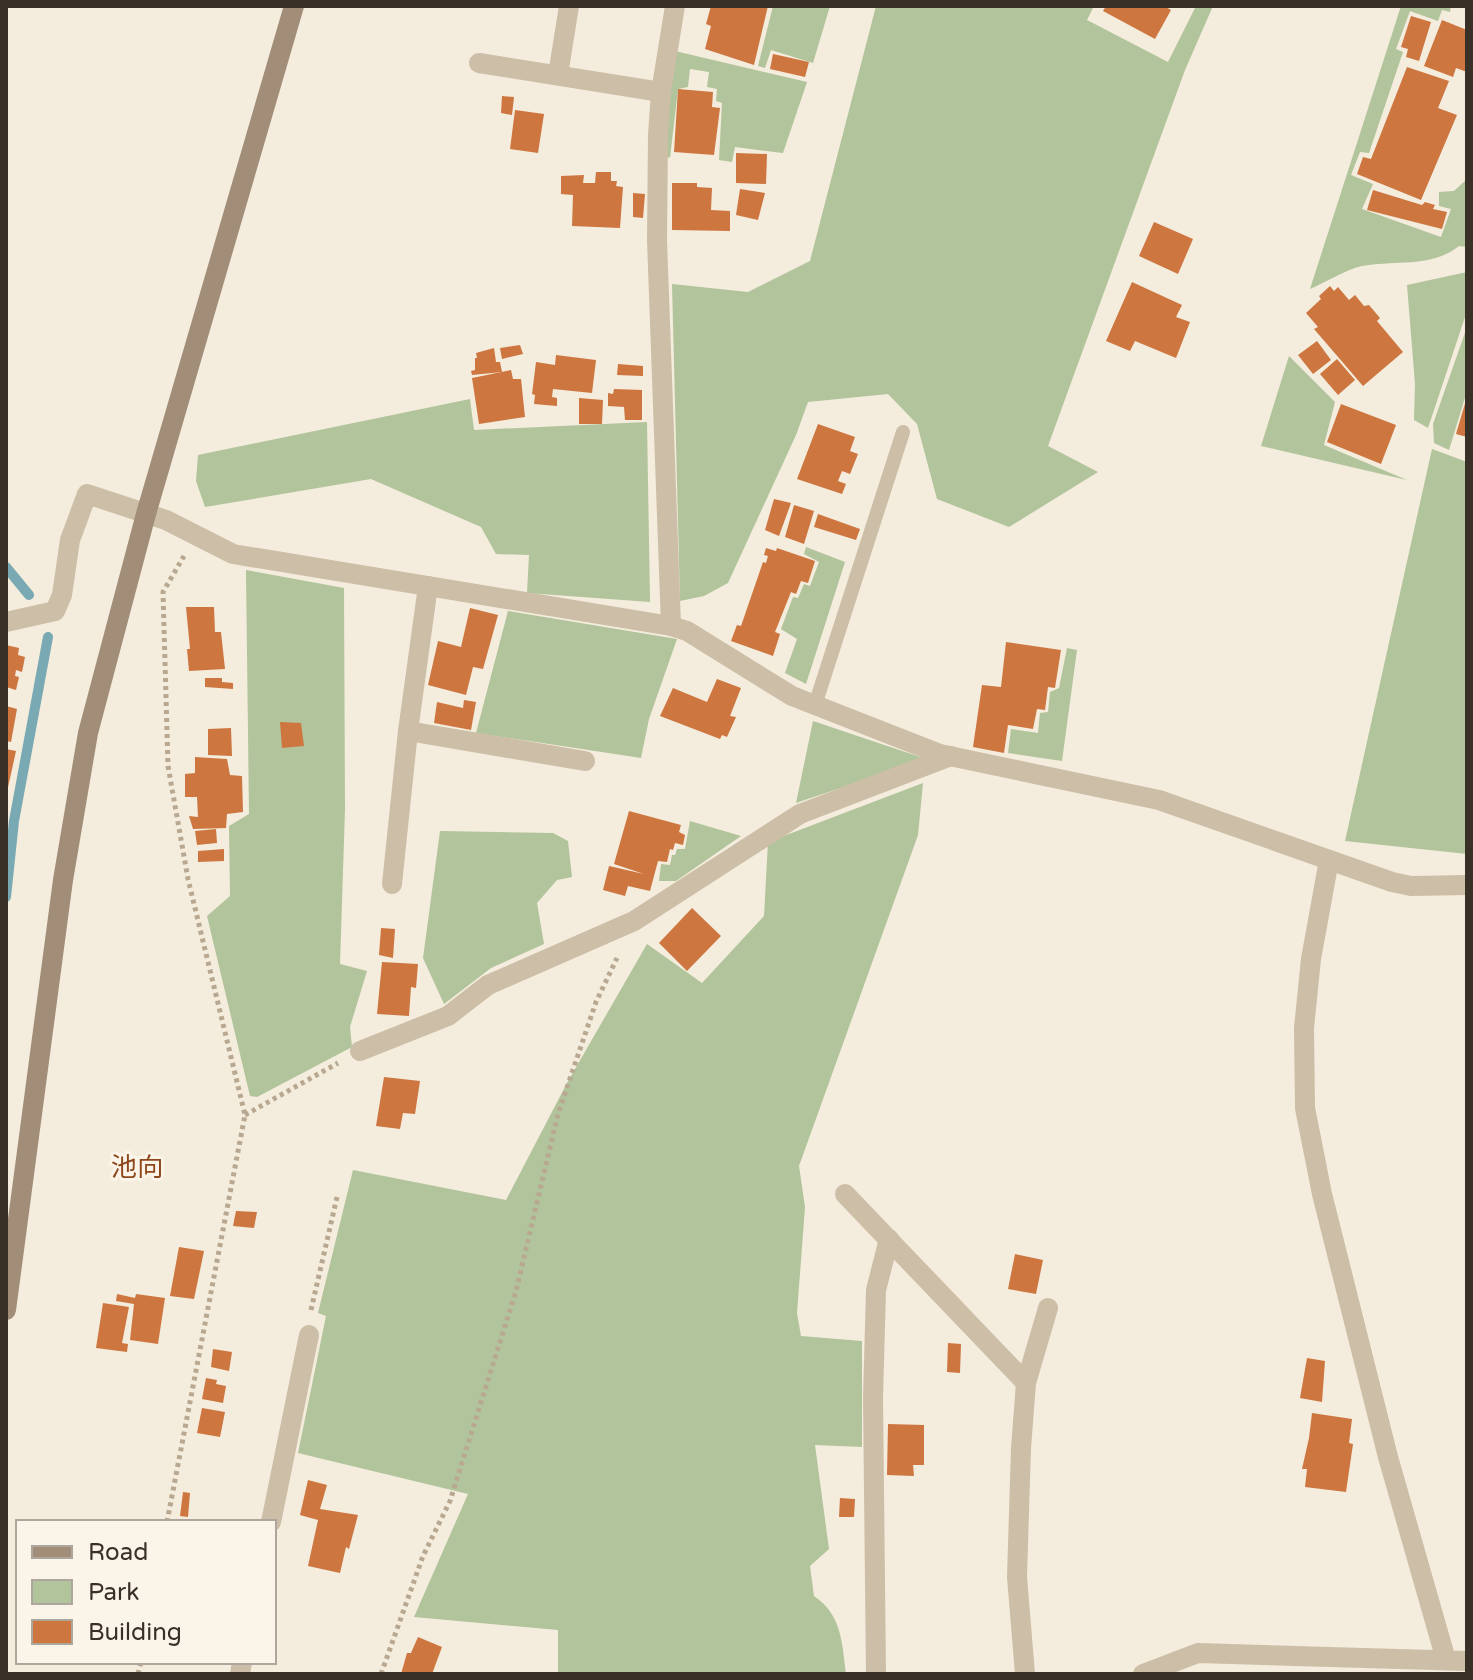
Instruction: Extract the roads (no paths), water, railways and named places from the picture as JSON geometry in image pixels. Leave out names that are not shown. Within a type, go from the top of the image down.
[{"type":"street","points":[[6,1310],[63,880],[88,733],[146,514],[294,6]]},
{"type":"street","points":[[558,75],[569,6]]},
{"type":"street","points":[[671,626],[657,240],[661,92],[675,6]]},
{"type":"street","points":[[479,63],[661,92]]},
{"type":"street","points":[[6,622],[55,611],[62,595],[70,540],[87,494],[166,520],[233,554],[671,626],[687,631],[792,696],[951,756],[1159,800],[1392,882],[1411,886],[1467,885]]},
{"type":"street","points":[[392,884],[408,731],[428,586]]},
{"type":"street","points":[[408,731],[585,761]]},
{"type":"street","points":[[360,1051],[448,1016],[488,985],[634,921],[800,814],[951,756]]},
{"type":"street","points":[[1329,860],[1311,959],[1304,1028],[1305,1108],[1322,1194],[1384,1442],[1446,1660]]},
{"type":"street","points":[[845,1194],[1026,1383]]},
{"type":"street","points":[[876,1674],[873,1398],[876,1290],[889,1239]]},
{"type":"street","points":[[1025,1674],[1017,1577],[1021,1448],[1026,1383],[1048,1308]]},
{"type":"street","points":[[271,1520],[309,1335]]},
{"type":"street","points":[[1143,1674],[1198,1653],[1467,1661]]},
{"type":"lane","points":[[815,705],[903,432]]},
{"type":"waterway","points":[[6,567],[29,595]]},
{"type":"waterway","points":[[6,897],[14,821],[48,637]]},
{"type":"district","name":"池向","points":[[137,1167]]}]
